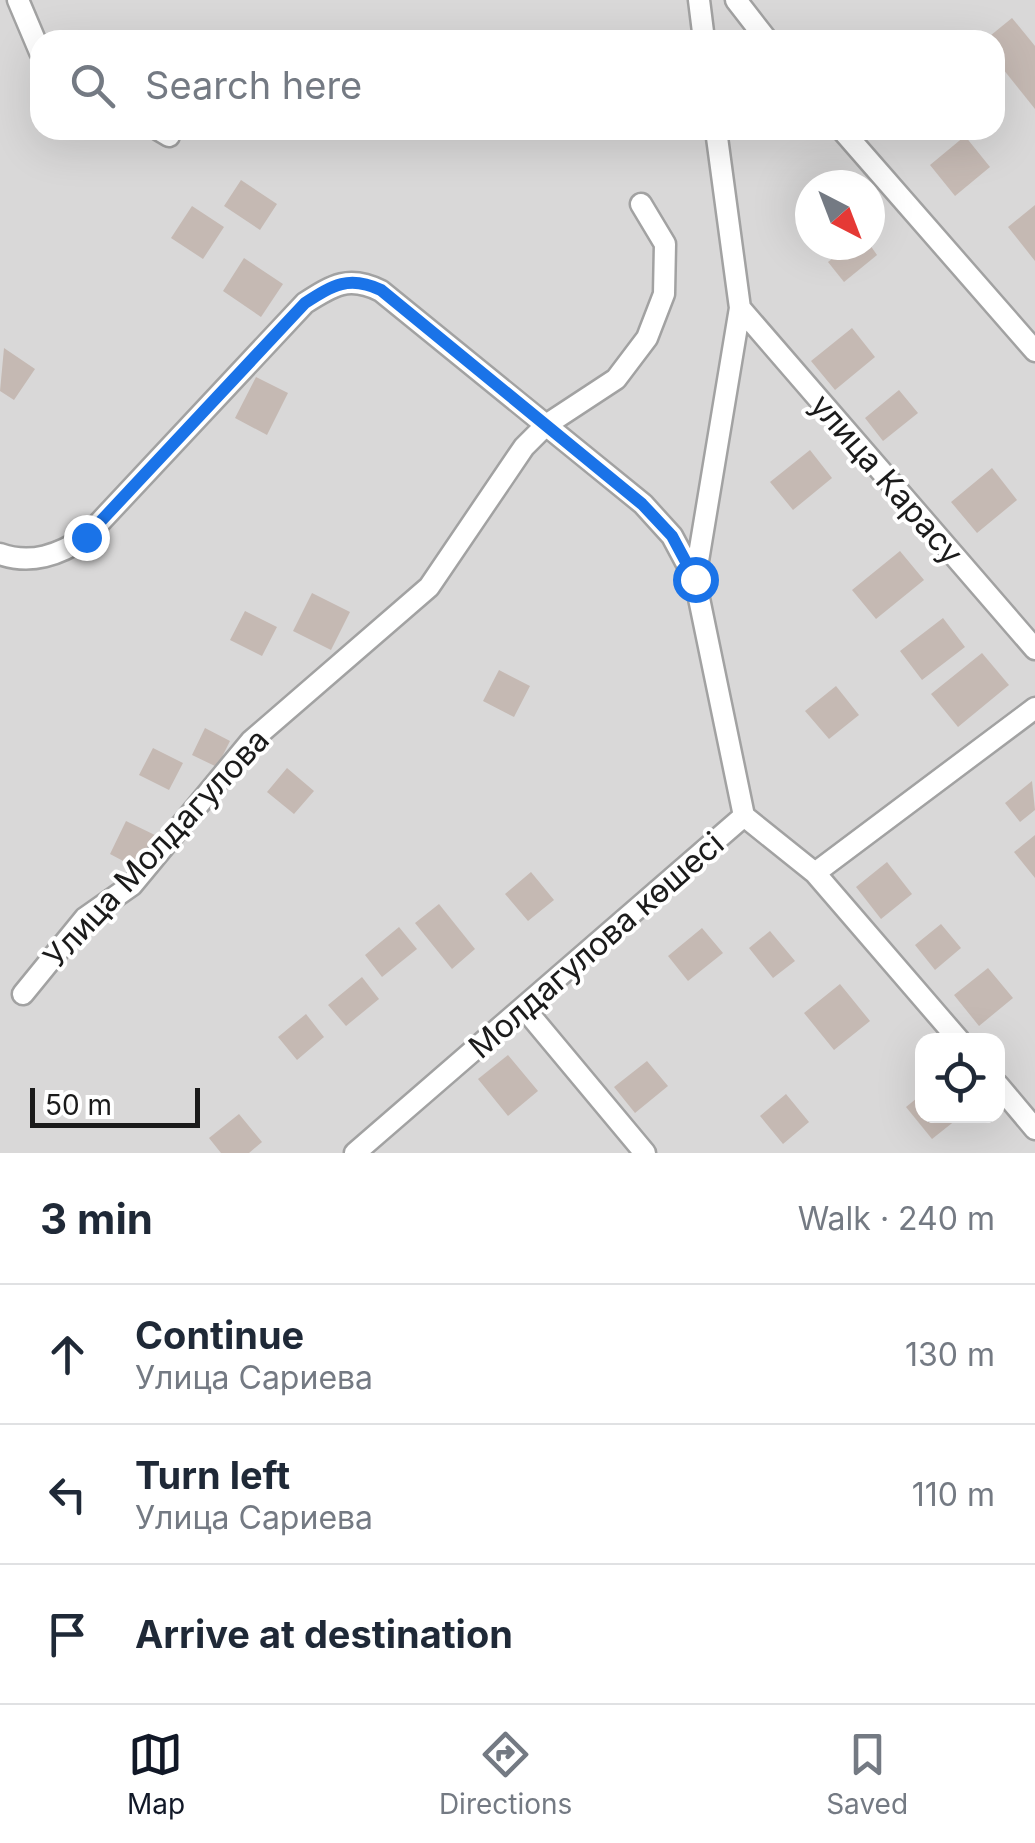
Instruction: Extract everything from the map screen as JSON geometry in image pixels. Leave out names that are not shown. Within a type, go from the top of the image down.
[{"type":"street","points":[[18,0],[31,30]]},
{"type":"street","points":[[736,0],[759,30]]},
{"type":"street","points":[[697,4],[702,30]]},
{"type":"street","points":[[695,579],[740,308],[717,140]]},
{"type":"street","points":[[851,140],[1035,351]]},
{"type":"street","name":"Улица Молдагулова","points":[[23,994],[85,918],[132,885],[251,742],[429,587],[524,448],[546,425],[616,379],[647,338],[664,294],[664,244],[641,204]]},
{"type":"street","points":[[0,554],[36,559],[64,552],[86,537],[305,303],[335,284],[360,280],[381,290],[642,504],[672,536],[695,579]]},
{"type":"street","name":"улица Карасу","points":[[740,308],[1035,650]]},
{"type":"street","name":"Молдагулова көшесі","points":[[354,1153],[744,816],[695,579]]},
{"type":"street","points":[[814,873],[1035,708]]},
{"type":"street","points":[[744,816],[814,873],[953,1033]]},
{"type":"street","points":[[524,1008],[644,1153]]},
{"type":"street","points":[[1005,1094],[1035,1129]]},
{"type":"shaded area","points":[[0,0],[1035,0],[1035,1153],[0,1153]]},
{"type":"building","points":[[1012,18],[1035,46],[1035,109],[1005,72],[1005,30],[997,30]]},
{"type":"building","points":[[960,140],[968,140],[990,167],[955,196],[930,165]]},
{"type":"building","points":[[241,180],[277,204],[260,230],[224,206]]},
{"type":"building","points":[[1035,205],[1035,261],[1008,227]]},
{"type":"building","points":[[192,206],[224,227],[203,259],[171,238]]},
{"type":"building","points":[[244,258],[283,284],[261,317],[223,291]]},
{"type":"building","points":[[831,260],[871,260],[844,282],[828,262]]},
{"type":"building","points":[[852,328],[875,357],[835,390],[811,361]]},
{"type":"building","points":[[4,348],[35,369],[14,400],[0,391]]},
{"type":"building","points":[[256,377],[288,393],[267,435],[235,418]]},
{"type":"building","points":[[899,390],[918,413],[883,441],[865,418]]},
{"type":"building","points":[[810,450],[832,478],[793,510],[770,482]]},
{"type":"building","points":[[992,468],[1017,500],[977,533],[951,502]]},
{"type":"building","points":[[900,551],[924,580],[876,619],[852,590]]},
{"type":"building","points":[[312,593],[350,612],[331,650],[293,631]]},
{"type":"building","points":[[245,611],[277,627],[262,656],[230,640]]},
{"type":"building","points":[[943,618],[965,647],[922,680],[900,651]]},
{"type":"building","points":[[982,653],[1009,685],[958,727],[931,694]]},
{"type":"building","points":[[499,670],[530,686],[514,717],[483,701]]},
{"type":"building","points":[[836,686],[859,715],[829,739],[805,711]]},
{"type":"building","points":[[205,728],[230,741],[217,767],[192,755]]},
{"type":"building","points":[[153,748],[183,763],[169,790],[139,775]]},
{"type":"building","points":[[287,768],[314,791],[294,814],[267,792]]},
{"type":"building","points":[[1032,781],[1035,810],[1020,822],[1005,803]]},
{"type":"building","points":[[126,821],[159,837],[142,871],[110,854]]},
{"type":"building","points":[[1035,835],[1035,878],[1014,852]]},
{"type":"building","points":[[887,862],[912,894],[881,919],[856,887]]},
{"type":"building","points":[[531,872],[554,900],[528,921],[505,894]]},
{"type":"building","points":[[439,904],[475,949],[452,969],[415,923]]},
{"type":"building","points":[[941,924],[961,948],[935,970],[915,945]]},
{"type":"building","points":[[399,927],[417,949],[382,977],[365,955]]},
{"type":"building","points":[[702,928],[723,953],[688,981],[668,956]]},
{"type":"building","points":[[770,931],[795,961],[773,978],[749,948]]},
{"type":"building","points":[[988,968],[1013,998],[979,1026],[954,995]]},
{"type":"building","points":[[362,977],[379,999],[346,1026],[328,1005]]},
{"type":"building","points":[[840,984],[870,1021],[834,1050],[804,1013]]},
{"type":"building","points":[[306,1014],[324,1037],[297,1060],[278,1037]]},
{"type":"building","points":[[508,1055],[538,1091],[508,1116],[478,1079]]},
{"type":"building","points":[[647,1061],[668,1086],[635,1113],[614,1087]]},
{"type":"building","points":[[786,1094],[809,1122],[783,1144],[760,1116]]},
{"type":"building","points":[[915,1100],[915,1118],[906,1107]]},
{"type":"building","points":[[239,1114],[262,1142],[249,1153],[221,1153],[209,1138]]},
{"type":"building","points":[[919,1123],[952,1123],[932,1139]]},
{"type":"route","points":[[86,537],[305,303],[335,284],[360,280],[381,290],[642,504],[672,536],[695,579]]}]
